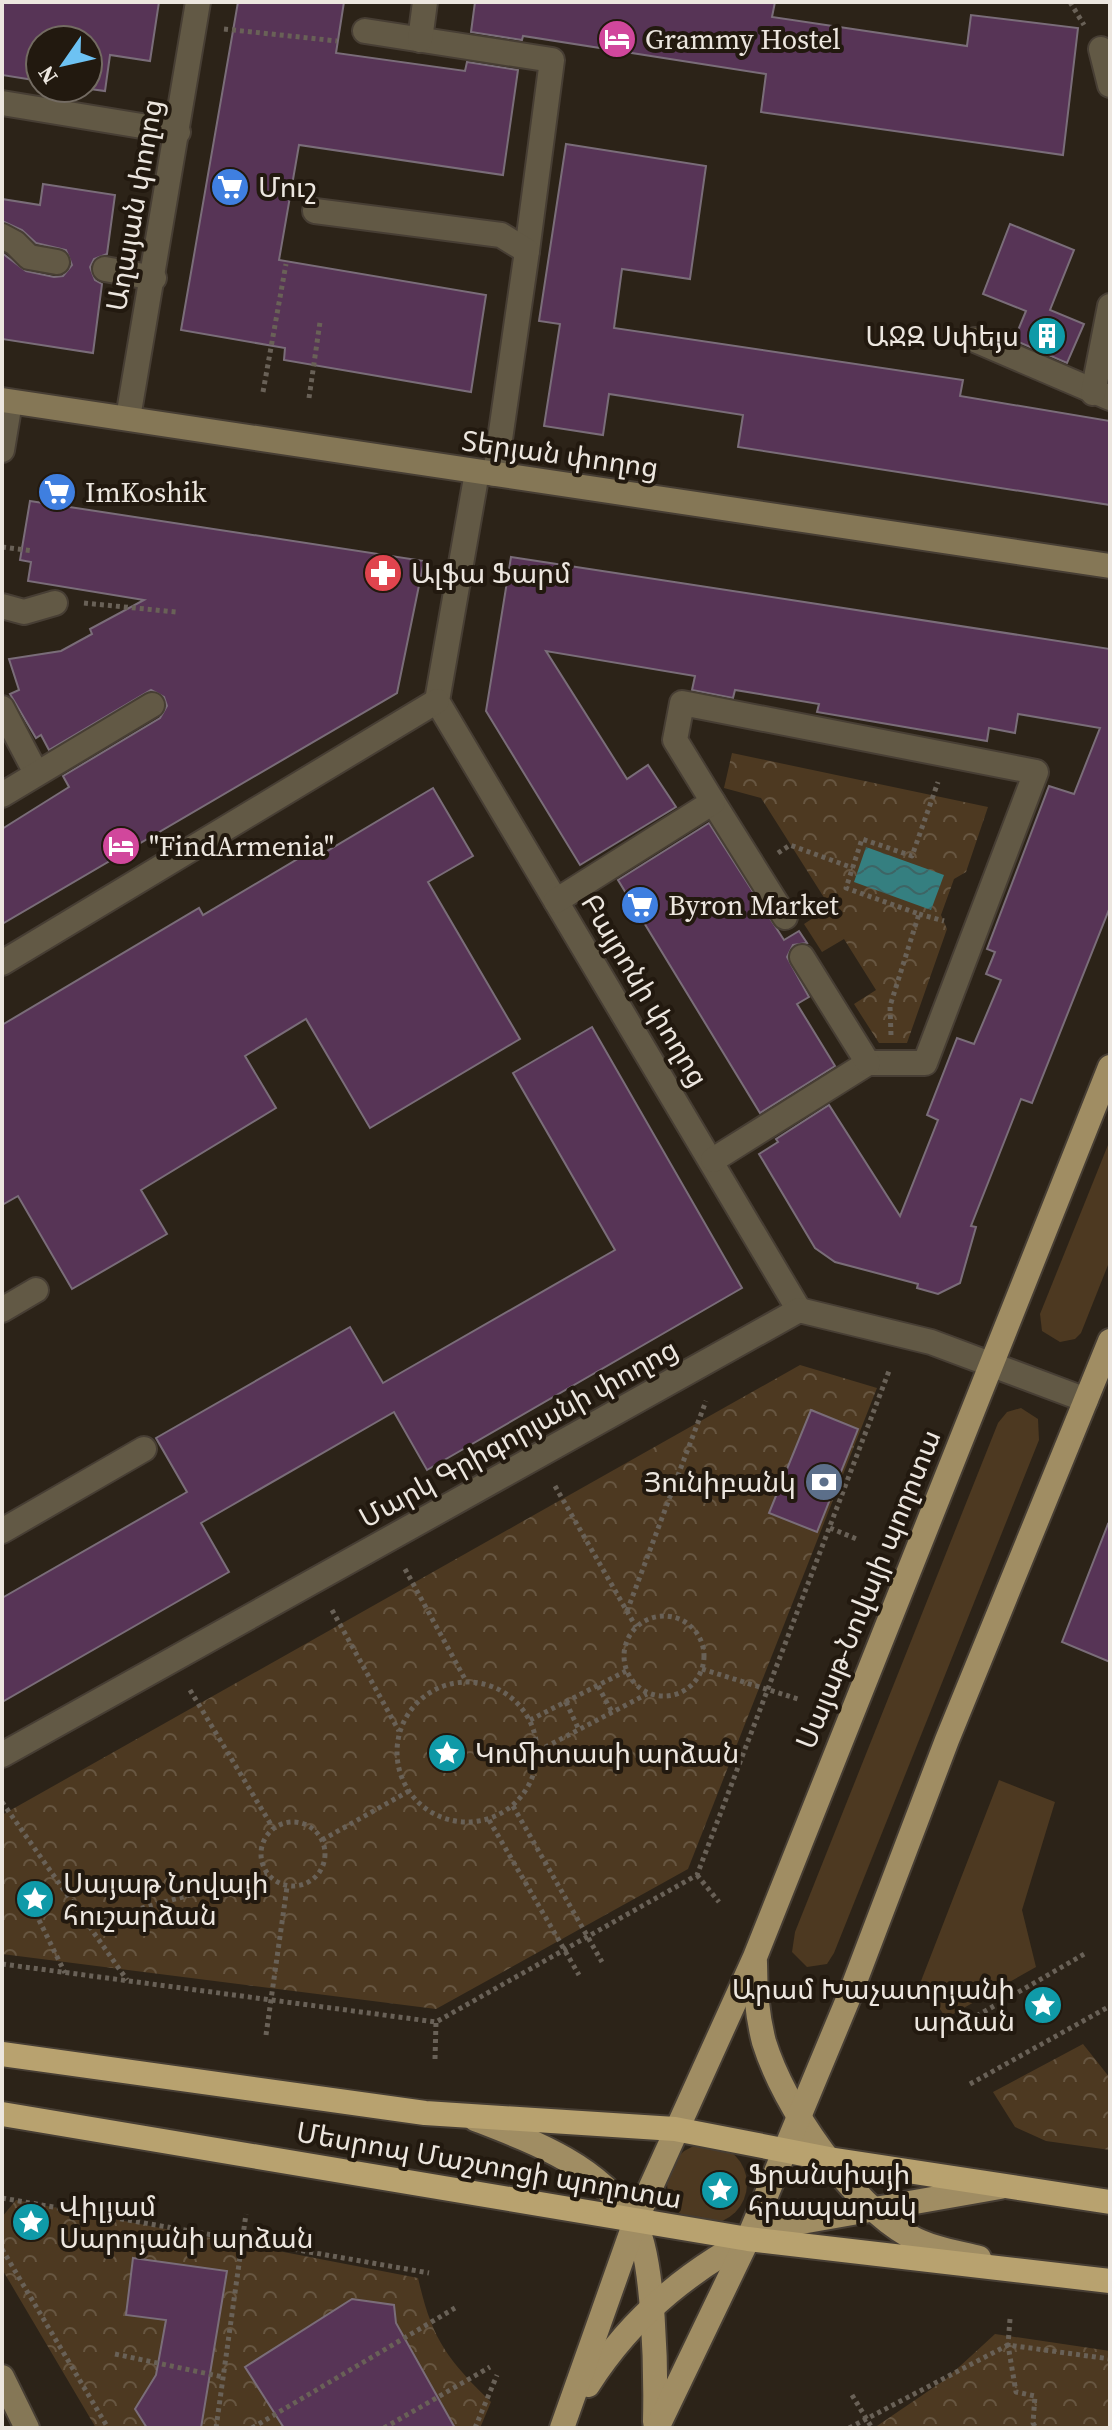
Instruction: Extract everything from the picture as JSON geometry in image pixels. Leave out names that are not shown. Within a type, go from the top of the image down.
[{"type":"highway","name":"Մեսրոպ Մաշտոցի պողոտա","points":[[2,2054],[425,2113],[675,2129],[829,2159],[1110,2202]]},
{"type":"highway","name":"Մեսրոպ Մաշտոցի պողոտա","points":[[2,2114],[415,2181],[635,2222],[748,2239],[1110,2281]]},
{"type":"main road","name":"Սայաթ-Նովայի պողոտա","points":[[675,2129],[755,1957],[1110,1067]]},
{"type":"main road","points":[[656,2428],[748,2239],[1110,1341]]},
{"type":"main road","points":[[755,1957],[756,2003],[765,2043],[799,2116],[829,2159],[895,2228],[921,2242],[1018,2268]]},
{"type":"main road","points":[[465,2115],[548,2147],[593,2177],[635,2222],[651,2305],[656,2363],[656,2428]]},
{"type":"main road","points":[[564,2424],[635,2222],[675,2129]]},
{"type":"main road","points":[[564,2424],[604,2360],[651,2305],[748,2239],[773,2227],[803,2219],[1000,2187]]},
{"type":"street","points":[[420,40],[425,2]]},
{"type":"street","name":"Աղայան փողոց","points":[[128,418],[154,278],[196,14]]},
{"type":"street","points":[[2,963],[437,701],[486,473],[527,251],[552,60],[365,31]]},
{"type":"street","points":[[1101,49],[1110,85]]},
{"type":"street","points":[[2,103],[178,132]]},
{"type":"street","points":[[315,211],[501,235],[527,251]]},
{"type":"street","points":[[2,236],[15,243],[29,257],[57,262]]},
{"type":"street","points":[[105,269],[154,278]]},
{"type":"street","points":[[975,340],[1102,396],[1110,306]]},
{"type":"street","points":[[2,450],[6,401]]},
{"type":"street","name":"Տերյան փողոց","points":[[6,401],[1110,566]]},
{"type":"street","points":[[2,606],[24,612],[55,603]]},
{"type":"street","name":"Բայրոնի փողոց","points":[[437,701],[713,1160],[799,1310]]},
{"type":"street","points":[[713,1160],[868,1063],[925,1063],[1036,772],[682,703],[675,740],[785,917]]},
{"type":"street","points":[[2,795],[152,705]]},
{"type":"street","points":[[2,708],[36,773]]},
{"type":"street","points":[[556,901],[713,802]]},
{"type":"street","points":[[802,957],[868,1063]]},
{"type":"street","points":[[2,1310],[36,1290]]},
{"type":"street","points":[[799,1310],[931,1342],[1086,1400]]},
{"type":"street","name":"Մարկ Գրիգորյանի փողոց","points":[[3,1752],[799,1310]]},
{"type":"street","points":[[2,1531],[144,1449]]},
{"type":"street","points":[[2,2377],[27,2428]]},
{"type":"path","points":[[196,14],[349,42],[365,31]]},
{"type":"path","points":[[263,392],[286,264]]},
{"type":"path","points":[[309,398],[320,322]]},
{"type":"path","points":[[2,547],[33,551]]},
{"type":"path","points":[[55,603],[93,603],[176,612]]},
{"type":"path","points":[[942,922],[846,888],[862,839],[912,856],[946,755]]},
{"type":"path","points":[[754,869],[790,845],[853,868]]},
{"type":"path","points":[[891,1039],[890,1006],[919,914]]},
{"type":"path","points":[[2,1964],[436,2022],[697,1875],[889,1371]]},
{"type":"path","points":[[627,1611],[706,1401]]},
{"type":"path","points":[[555,1486],[636,1627]]},
{"type":"path","points":[[830,1528],[859,1540]]},
{"type":"path","points":[[405,1569],[466,1681]]},
{"type":"path","points":[[332,1610],[400,1732]]},
{"type":"path","points":[[538,1751],[648,1693],[675,1695],[687,1689],[702,1669],[702,1643],[687,1623],[663,1616],[653,1617],[636,1627],[624,1648],[626,1671],[648,1693]]},
{"type":"path","points":[[702,1669],[798,1699]]},
{"type":"path","points":[[530,1720],[626,1671]]},
{"type":"path","points":[[466,1681],[504,1692],[530,1720],[538,1751],[535,1772],[526,1791],[513,1806],[489,1820],[466,1823],[444,1819],[424,1808],[409,1791],[396,1753],[400,1732],[409,1712],[425,1696],[444,1685],[466,1681]]},
{"type":"path","points":[[598,1686],[612,1712]]},
{"type":"path","points":[[190,1690],[273,1828]]},
{"type":"path","points":[[566,1702],[579,1730]]},
{"type":"path","points":[[322,1840],[409,1791]]},
{"type":"path","points":[[2,1802],[127,1981]]},
{"type":"path","points":[[513,1806],[602,1962]]},
{"type":"path","points":[[489,1820],[579,1975]]},
{"type":"path","points":[[291,1821],[310,1826],[322,1840],[326,1853],[323,1868],[314,1880],[301,1886],[287,1887],[267,1874],[260,1858],[262,1841],[273,1828],[291,1821]]},
{"type":"path","points":[[87,1923],[267,1874]]},
{"type":"path","points":[[697,1875],[719,1902]]},
{"type":"path","points":[[266,2035],[287,1887]]},
{"type":"path","points":[[39,1920],[65,1973]]},
{"type":"path","points":[[942,2036],[1086,1953]]},
{"type":"path","points":[[970,2084],[1110,2006]]},
{"type":"path","points":[[435,2059],[436,2022]]},
{"type":"path","points":[[2,2198],[429,2273]]},
{"type":"path","points":[[216,2428],[246,2214]]},
{"type":"path","points":[[2,2249],[108,2428]]},
{"type":"path","points":[[252,2428],[455,2308]]},
{"type":"path","points":[[1010,2319],[1008,2345],[1016,2392],[1035,2396],[1033,2423],[1036,2428]]},
{"type":"path","points":[[849,2428],[1008,2345],[1110,2359]]},
{"type":"path","points":[[115,2354],[223,2377]]},
{"type":"path","points":[[384,2428],[490,2367]]},
{"type":"path","points":[[475,2428],[497,2375]]},
{"type":"path","points":[[852,2395],[872,2428]]},
{"type":"green space","points":[[732,753],[988,807],[966,872],[954,879],[941,915],[947,929],[907,1043],[879,1043],[854,1004],[876,990],[844,939],[822,952],[804,924],[830,907],[761,798],[724,788]]},
{"type":"green space","points":[[1110,1140],[1110,1260],[1081,1333],[1075,1339],[1060,1342],[1042,1331],[1040,1314]]},
{"type":"green space","points":[[800,1365],[877,1388],[688,1869],[436,2009],[2,1954],[2,1815]]},
{"type":"green space","points":[[1021,1408],[1038,1419],[1039,1440],[834,1953],[827,1964],[807,1967],[792,1952],[795,1932],[998,1423],[1007,1412]]},
{"type":"green space","points":[[999,1780],[1055,1802],[1022,1910],[1036,1967],[946,2018],[921,1981]]},
{"type":"green space","points":[[1083,2044],[1110,2078],[1110,2150],[1046,2141],[1015,2127],[993,2092]]},
{"type":"green space","points":[[707,2144],[722,2147],[735,2156],[744,2169],[747,2184],[744,2199],[735,2212],[722,2221],[707,2224],[692,2221],[679,2212],[670,2199],[667,2184],[670,2169],[679,2156],[692,2147]]},
{"type":"green space","points":[[16,2200],[418,2278],[429,2317],[443,2346],[491,2402],[480,2428],[96,2428],[2,2269],[2,2217]]},
{"type":"green space","points":[[995,2334],[1110,2351],[1110,2428],[874,2428],[946,2379]]},
{"type":"water","points":[[866,847],[944,875],[931,910],[854,882]]},
{"type":"building","points":[[2,2],[159,2],[150,61],[110,55],[105,91],[104,24],[24,24],[24,78],[2,75]]},
{"type":"building","points":[[238,2],[344,2],[336,53],[465,71],[467,62],[518,70],[503,175],[299,145],[279,260],[486,295],[471,392],[284,360],[285,348],[181,330]]},
{"type":"building","points":[[475,2],[775,2],[772,17],[967,46],[971,15],[1078,28],[1063,155],[761,112],[766,74],[523,36],[522,40],[471,32]]},
{"type":"building","points":[[566,144],[706,166],[690,279],[622,269],[614,328],[963,380],[960,396],[1110,421],[1110,505],[738,447],[743,415],[609,394],[603,435],[544,426],[560,324],[539,321]]},
{"type":"building","points":[[43,184],[115,195],[107,254],[94,259],[90,267],[95,280],[102,284],[93,353],[2,339],[2,253],[26,271],[54,277],[63,276],[72,265],[66,250],[36,243],[22,230],[2,221],[2,199],[40,205]]},
{"type":"building","points":[[1010,224],[1074,250],[1050,310],[1084,324],[1067,363],[1014,340],[1026,311],[983,294]]},
{"type":"building","points":[[30,501],[424,561],[397,693],[2,924],[2,829],[69,787],[63,776],[160,718],[167,706],[164,697],[151,690],[49,750],[41,735],[36,738],[10,694],[19,690],[9,659],[61,651],[92,634],[90,629],[144,600],[28,581],[31,562],[20,560]]},
{"type":"building","points":[[511,557],[1110,649],[1110,907],[1032,1103],[1021,1099],[971,1226],[976,1227],[960,1283],[938,1294],[917,1288],[918,1284],[835,1262],[815,1248],[759,1154],[778,1142],[776,1139],[829,1105],[900,1216],[938,1120],[927,1115],[957,1038],[974,1044],[1001,980],[986,974],[995,952],[987,949],[1049,786],[1074,794],[1100,728],[1018,714],[1015,733],[989,728],[987,741],[817,712],[819,704],[735,690],[733,698],[692,690],[695,676],[546,651],[627,779],[648,765],[676,807],[580,865],[486,711]]},
{"type":"building","points":[[433,788],[473,856],[428,882],[520,1039],[370,1128],[306,1019],[245,1056],[276,1108],[141,1190],[167,1234],[72,1289],[18,1196],[2,1205],[2,1025],[199,908],[203,915],[318,847],[322,854]]},
{"type":"building","points":[[709,823],[784,940],[799,931],[807,943],[793,945],[787,957],[809,997],[797,1004],[835,1066],[760,1113],[618,880]]},
{"type":"building","points":[[592,1027],[742,1288],[427,1470],[394,1412],[201,1523],[229,1572],[2,1702],[2,1598],[187,1492],[156,1438],[350,1327],[383,1383],[615,1250],[513,1073]]},
{"type":"building","points":[[811,1410],[858,1429],[817,1532],[769,1513]]},
{"type":"building","points":[[1110,1525],[1110,1662],[1062,1642]]},
{"type":"building","points":[[133,2258],[227,2271],[201,2428],[147,2428],[135,2409],[156,2375],[166,2320],[126,2315]]},
{"type":"building","points":[[352,2299],[394,2305],[396,2323],[455,2428],[284,2428],[245,2367]]},
{"type":"place","name":"Grammy Hostel","points":[[617,39]]},
{"type":"place","name":"Մուշ","points":[[230,187]]},
{"type":"place","name":"ԱՋԶ Սփեյս","points":[[1047,336]]},
{"type":"place","name":"ImKoshik","points":[[57,492]]},
{"type":"place","name":"Ալֆա Ֆարմ","points":[[383,573]]},
{"type":"place","name":"\"FindArmenia\"","points":[[121,846]]},
{"type":"place","name":"Byron Market","points":[[640,905]]},
{"type":"place","name":"Յունիբանկ","points":[[824,1482]]},
{"type":"place","name":"Կոմիտասի արձան","points":[[447,1753]]},
{"type":"place","name":"Սայաթ Նովայի հուշարձան","points":[[35,1899]]},
{"type":"place","name":"Արամ Խաչատրյանի արձան","points":[[1043,2005]]},
{"type":"place","name":"Ֆրանսիայի հրապարակ","points":[[720,2190]]},
{"type":"place","name":"Վիլյամ Սարոյանի արձան","points":[[31,2222]]}]
